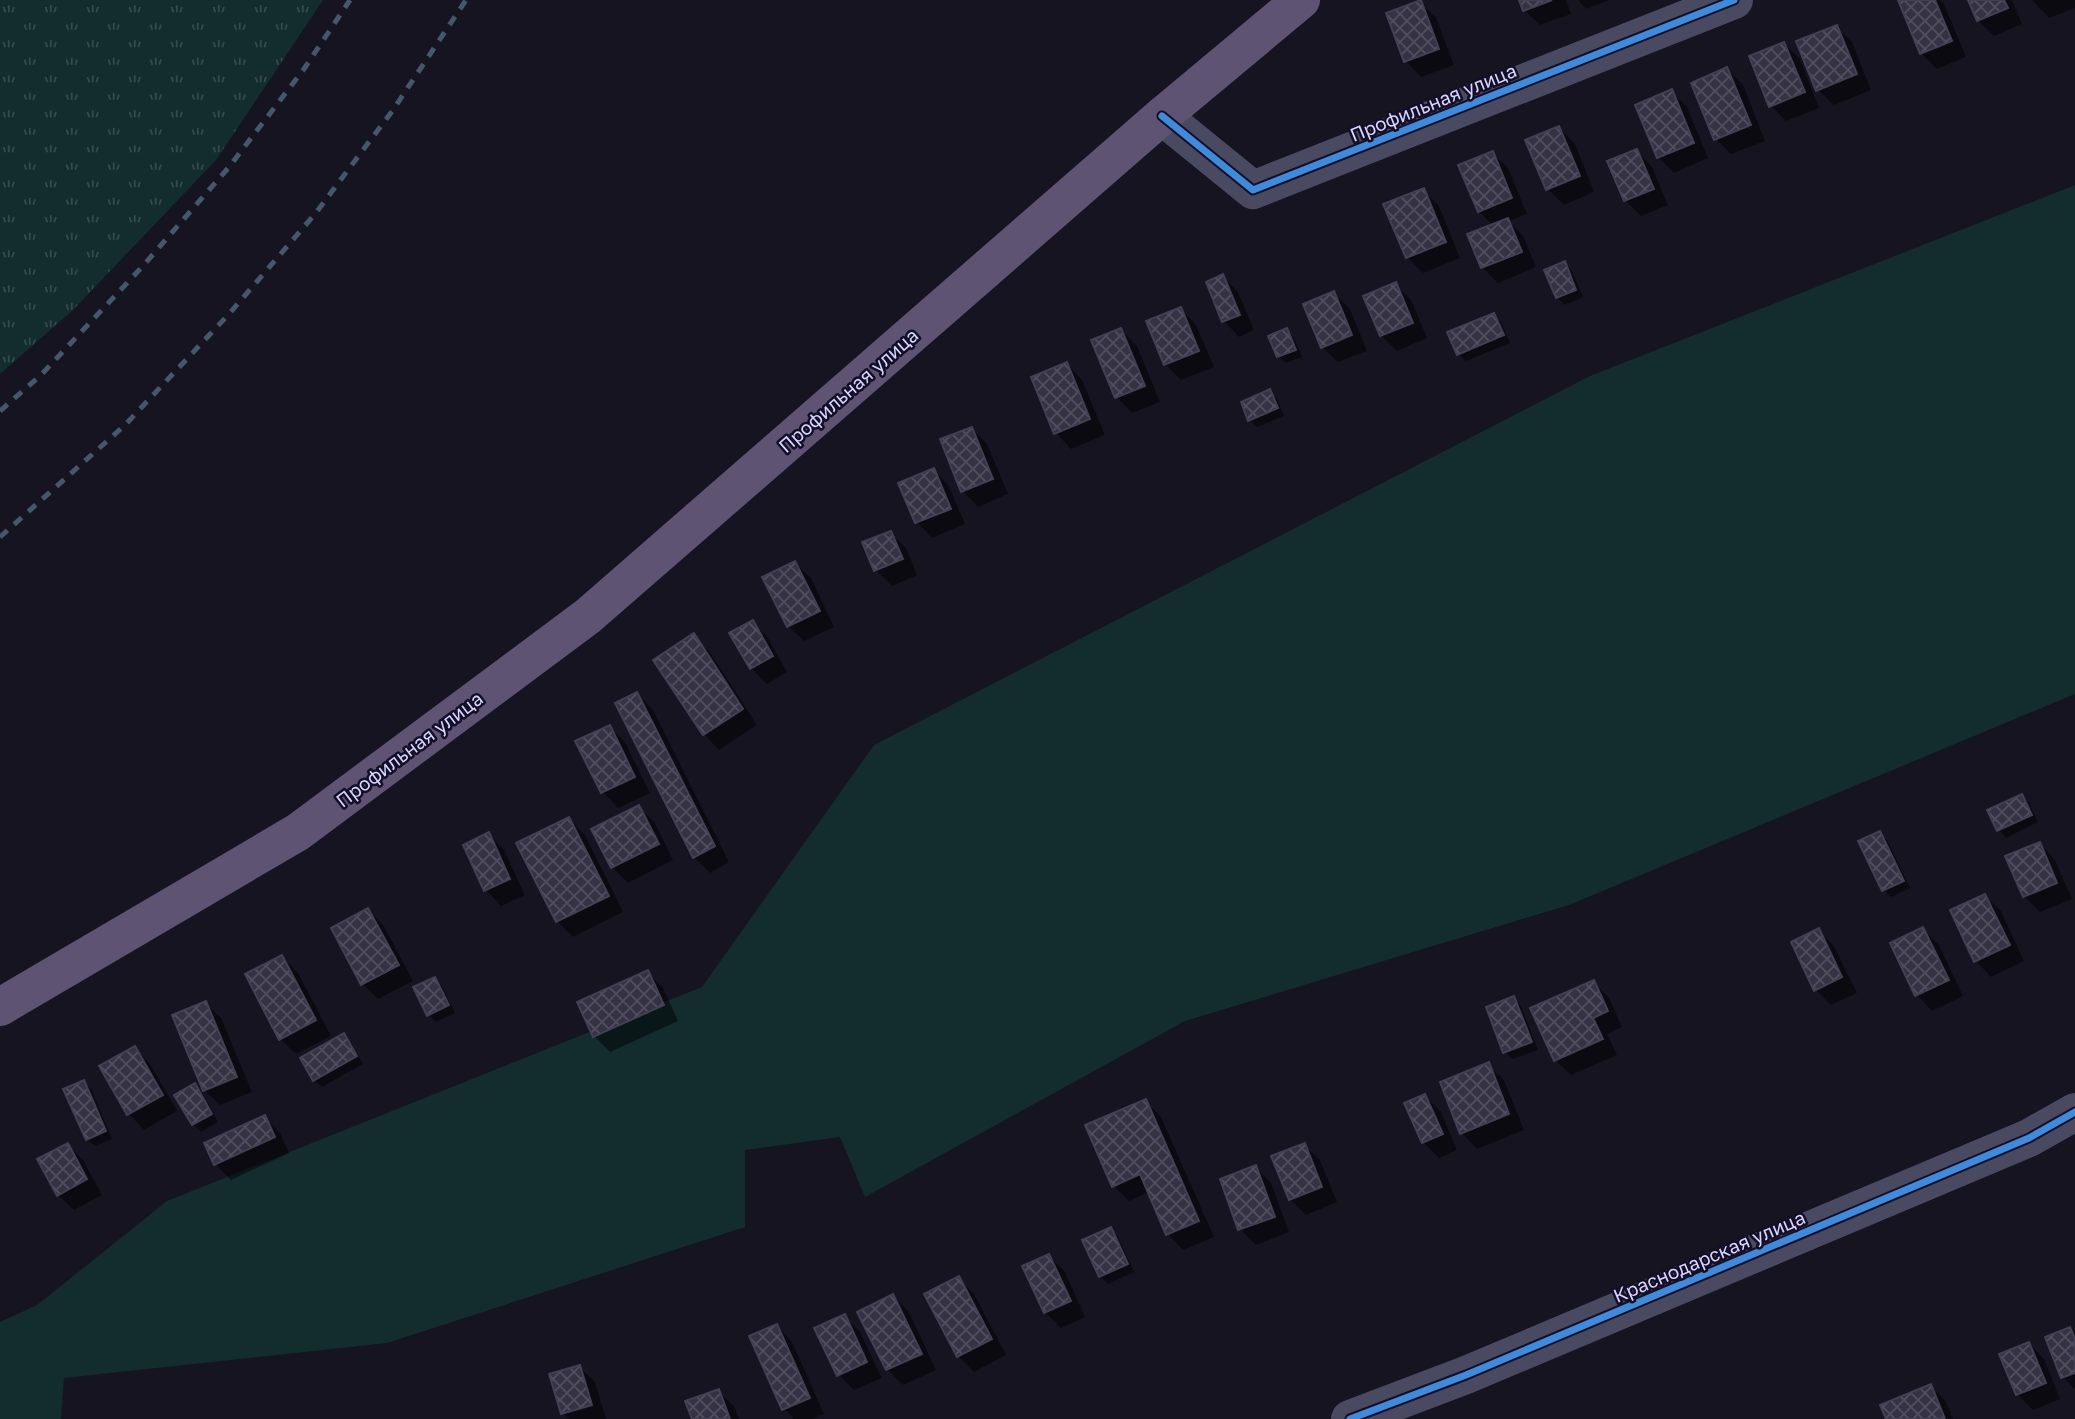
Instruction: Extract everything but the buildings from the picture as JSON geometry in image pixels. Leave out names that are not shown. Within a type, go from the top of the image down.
[{"type":"main road","points":[[1162,116],[1301,0]]},
{"type":"main road","name":"Профильная улица","points":[[0,1007],[298,832],[588,616],[1162,116]]},
{"type":"street","name":"Профильная улица","points":[[1162,116],[1253,190],[1734,0]]},
{"type":"street","name":"Краснодарская улица","points":[[1350,1419],[1466,1375],[2029,1138],[2075,1112]]},
{"type":"green space","points":[[0,0],[323,0],[216,160],[73,310],[0,374]]},
{"type":"green space","points":[[2075,185],[2075,694],[1569,905],[1185,1021],[865,1197],[840,1137],[745,1150],[745,1227],[387,1343],[64,1378],[61,1419],[0,1419],[0,1322],[37,1305],[167,1201],[702,987],[874,745],[1590,376]]},
{"type":"railway","points":[[0,411],[41,375],[142,267],[229,167],[304,69],[350,0]]},
{"type":"railway","points":[[0,537],[125,425],[229,314],[315,214],[393,110],[466,0]]},
{"type":"cycle path","points":[[1162,116],[1253,190],[1734,0]]},
{"type":"cycle path","points":[[1350,1419],[1466,1375],[2029,1138],[2075,1112]]}]
